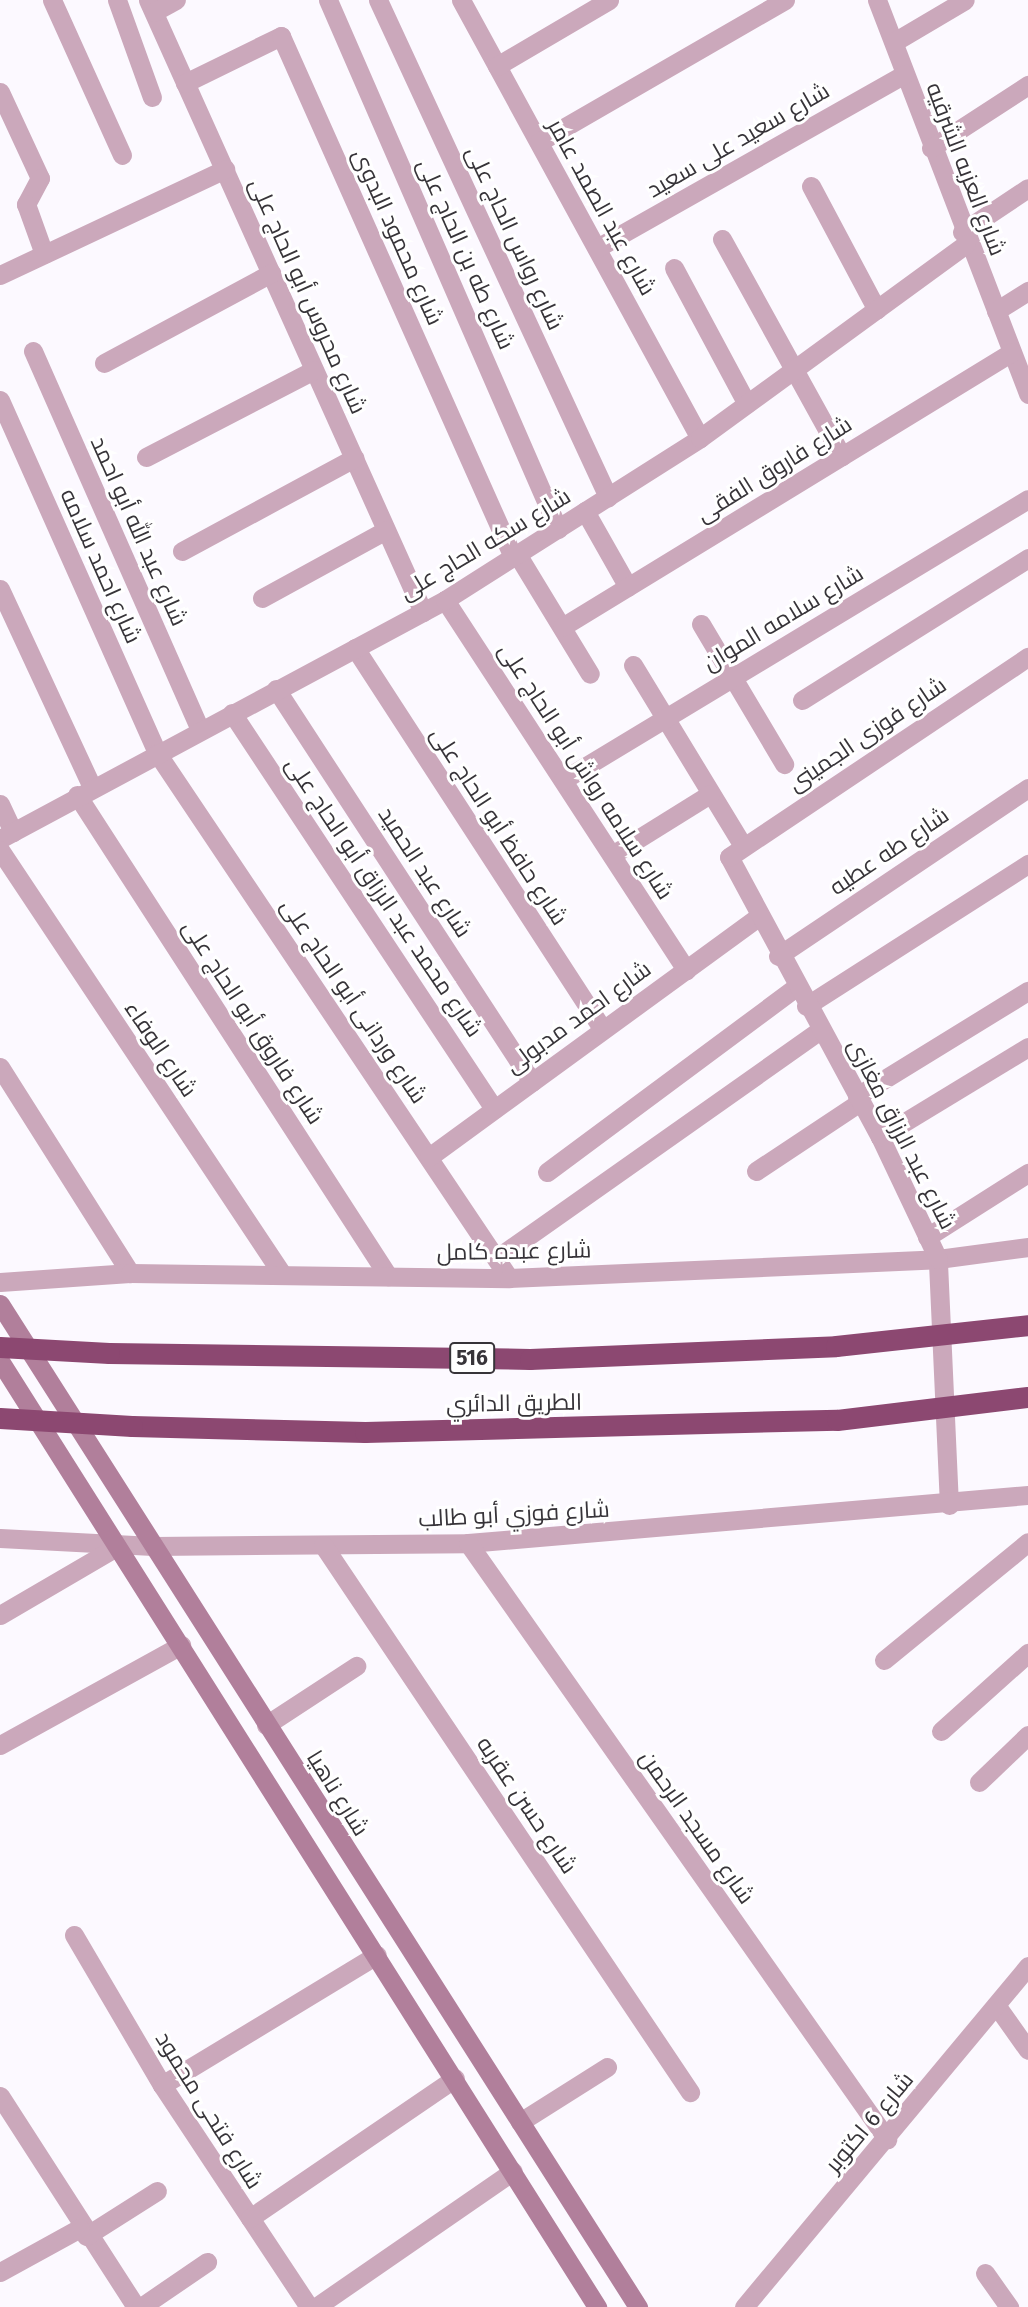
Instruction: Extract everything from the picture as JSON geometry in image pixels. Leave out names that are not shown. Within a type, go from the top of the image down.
[{"type":"highway","name":"الطريق الدائري","points":[[0,1347],[109,1353],[530,1359],[836,1346],[1028,1325]]},
{"type":"highway","name":"الطريق الدائري","points":[[0,1418],[132,1426],[365,1432],[837,1420],[1028,1397]]},
{"type":"main road","name":"شارع ناهيا","points":[[0,1304],[638,2307]]},
{"type":"main road","points":[[0,1360],[597,2307]]},
{"type":"main road","points":[[419,2022],[445,2007]]},
{"type":"street","points":[[52,0],[122,155]]},
{"type":"street","points":[[117,0],[152,97]]},
{"type":"street","points":[[151,6],[176,0]]},
{"type":"street","name":"شارع طه بن الحاج على","points":[[328,0],[558,528]]},
{"type":"street","name":"شارع رواس الحاج على","points":[[378,0],[608,497]]},
{"type":"street","name":"شارع عبد الصمد عامر","points":[[461,0],[700,438]]},
{"type":"street","points":[[497,66],[609,0]]},
{"type":"street","points":[[539,142],[785,0]]},
{"type":"street","name":"شارع العزبه الشرقيه","points":[[877,0],[964,238],[996,310],[1028,394]]},
{"type":"street","points":[[894,43],[965,0]]},
{"type":"street","name":"شارع محروس أبو الحاج على","points":[[151,6],[423,612]]},
{"type":"street","name":"شارع محمود البدوى","points":[[186,83],[282,36],[515,555]]},
{"type":"street","name":"شارع سعيد على سعيد","points":[[597,248],[904,74]]},
{"type":"street","points":[[931,149],[1028,85]]},
{"type":"street","points":[[0,92],[40,178],[26,204],[44,254]]},
{"type":"street","points":[[0,275],[225,169]]},
{"type":"street","points":[[811,186],[877,310]]},
{"type":"street","name":"شارع سكه الحاج على","points":[[6,836],[157,752],[446,600],[585,512],[700,438],[877,310],[1028,188]]},
{"type":"street","points":[[722,239],[842,456]]},
{"type":"street","points":[[674,268],[747,404]]},
{"type":"street","points":[[104,363],[271,273]]},
{"type":"street","points":[[996,310],[1028,291]]},
{"type":"street","name":"شارع عبد الله أبو احمد","points":[[33,351],[200,730]]},
{"type":"street","name":"شارع فاروق الفقى","points":[[562,627],[1012,352]]},
{"type":"street","points":[[146,457],[314,370]]},
{"type":"street","name":"شارع احمد سلامه","points":[[0,400],[157,752]]},
{"type":"street","points":[[182,551],[354,458]]},
{"type":"street","name":"شارع سلامه الموان","points":[[563,780],[1028,499]]},
{"type":"street","points":[[585,512],[628,587]]},
{"type":"street","points":[[262,598],[386,530]]},
{"type":"street","points":[[515,555],[590,674]]},
{"type":"street","points":[[802,700],[1028,558]]},
{"type":"street","name":"شارع فاروق أبو الحاج على","points":[[0,589],[85,791],[388,1276]]},
{"type":"street","name":"شارع سلامه رواش أبو الحاج على","points":[[446,600],[686,970]]},
{"type":"street","points":[[701,624],[785,764]]},
{"type":"street","name":"شارع حافظ أبو الحاج على","points":[[355,648],[603,1030]]},
{"type":"street","name":"شارع فوزى الجمينى","points":[[738,849],[1028,657]]},
{"type":"street","name":"شارع عبد الرزاق مغازى","points":[[633,665],[710,794],[738,849],[729,863],[880,1137],[938,1259],[949,1505]]},
{"type":"street","name":"شارع عبد الحميد","points":[[276,689],[532,1082]]},
{"type":"street","name":"شارع محمد عبد الرزاق أبو الحاج على","points":[[232,713],[494,1109]]},
{"type":"street","name":"شارع وردانى أبو الحاج على","points":[[157,752],[509,1278]]},
{"type":"street","name":"شارع طه عطيه","points":[[778,956],[1028,788]]},
{"type":"street","points":[[612,855],[710,794]]},
{"type":"street","points":[[0,804],[6,836]]},
{"type":"street","name":"شارع الوفاء","points":[[0,850],[282,1275]]},
{"type":"street","points":[[806,1006],[1028,864]]},
{"type":"street","name":"شارع احمد مدبولى","points":[[429,1157],[757,918]]},
{"type":"street","points":[[547,1172],[796,987]]},
{"type":"street","points":[[756,1171],[859,1099],[1028,991]]},
{"type":"street","points":[[497,1258],[820,1030]]},
{"type":"street","points":[[880,1137],[1028,1047]]},
{"type":"street","points":[[0,1067],[130,1273]]},
{"type":"street","points":[[927,1237],[1028,1173]]},
{"type":"street","name":"شارع عبده كامل","points":[[0,1282],[130,1273],[509,1278],[938,1259],[1028,1247]]},
{"type":"street","name":"شارع فوزي أبو طالب","points":[[0,1538],[153,1546],[468,1543],[949,1505],[1028,1495]]},
{"type":"street","points":[[884,1660],[1028,1542]]},
{"type":"street","name":"شارع مسجد الرحمن","points":[[468,1543],[887,2139]]},
{"type":"street","points":[[0,1615],[116,1544]]},
{"type":"street","name":"شارع حسن عقربه","points":[[323,1545],[690,2092]]},
{"type":"street","points":[[0,1745],[181,1645]]},
{"type":"street","points":[[941,1731],[1028,1653]]},
{"type":"street","points":[[266,1725],[356,1666]]},
{"type":"street","points":[[979,1782],[1028,1735]]},
{"type":"street","name":"شارع فتحى محمود","points":[[74,1935],[162,2085],[309,2307]]},
{"type":"street","points":[[162,2085],[377,1955]]},
{"type":"street","name":"شارع 6 اكتوبر","points":[[744,2307],[887,2139],[1028,1966]]},
{"type":"street","points":[[996,2006],[1028,2050]]},
{"type":"street","points":[[520,2122],[607,2067]]},
{"type":"street","points":[[250,2218],[455,2078]]},
{"type":"street","points":[[0,2096],[83,2232],[138,2307],[208,2262]]},
{"type":"street","points":[[316,2307],[513,2171]]},
{"type":"street","points":[[0,2272],[83,2232],[157,2191]]},
{"type":"street","points":[[985,2273],[1009,2307]]}]
